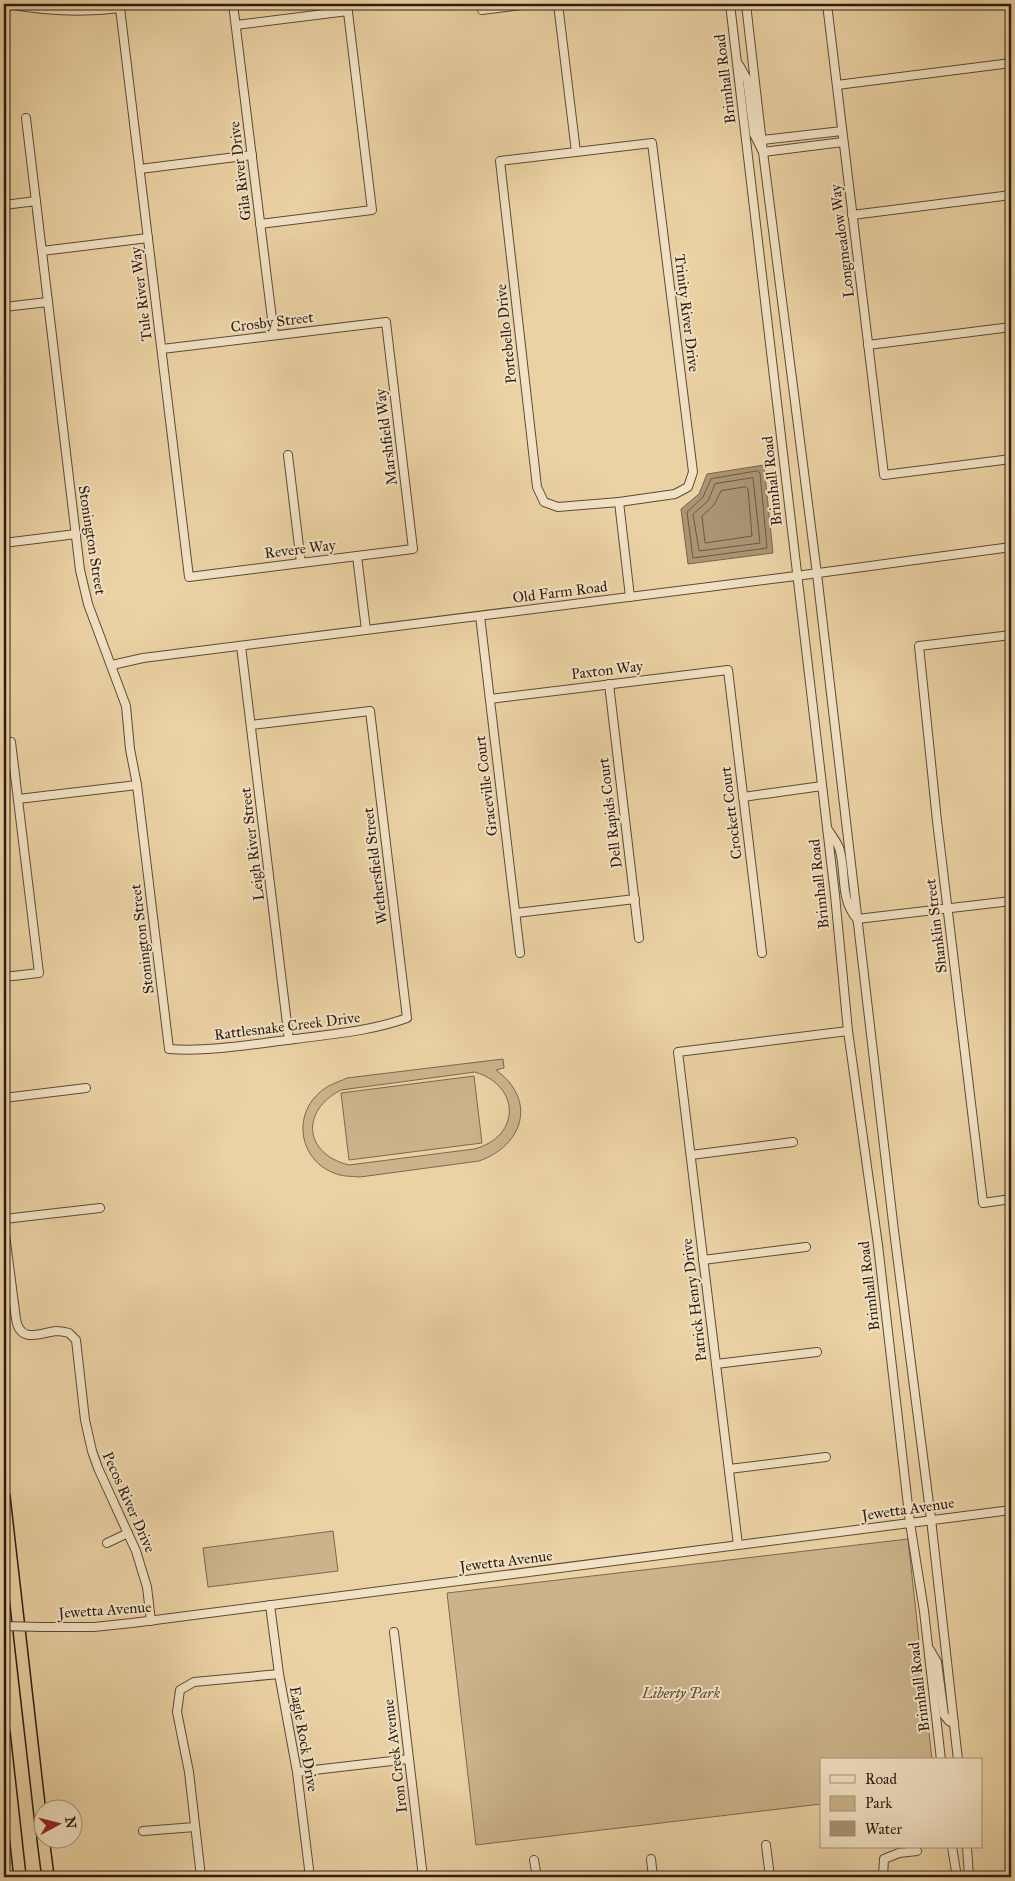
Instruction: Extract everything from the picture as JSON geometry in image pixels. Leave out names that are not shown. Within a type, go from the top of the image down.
[{"type":"highway","points":[[4,1497],[38,1798]]},
{"type":"highway","points":[[4,1733],[20,1877]]},
{"type":"highway","points":[[44,1848],[48,1877]]},
{"type":"street","name":"Tule River Way","points":[[8,4],[56,11],[120,8],[189,577]]},
{"type":"street","name":"Gila River Drive","points":[[234,4],[274,336]]},
{"type":"street","points":[[481,7],[529,4]]},
{"type":"street","points":[[558,4],[576,152]]},
{"type":"street","name":"Brimhall Road","points":[[730,4],[827,829],[848,1031],[878,1244],[910,1523],[942,1758]]},
{"type":"street","name":"Brimhall Road","points":[[746,4],[894,1231],[931,1519],[958,1758]]},
{"type":"street","name":"Longmeadow Way","points":[[827,4],[884,475],[1011,459]]},
{"type":"street","points":[[236,25],[348,8],[372,210],[260,224]]},
{"type":"street","points":[[737,61],[746,80],[754,134],[763,152],[844,142]]},
{"type":"street","points":[[836,85],[1011,64]]},
{"type":"street","name":"Stonington Street","points":[[26,118],[84,587],[88,604],[126,706],[169,1048]]},
{"type":"street","points":[[762,140],[842,131]]},
{"type":"street","name":"Trinity River Drive","points":[[576,152],[652,143],[693,472],[688,487],[675,494],[619,502]]},
{"type":"street","name":"Portebello Drive","points":[[576,152],[500,161],[537,487],[544,502],[558,507],[619,502]]},
{"type":"street","points":[[140,169],[252,155]]},
{"type":"street","points":[[852,215],[1011,196]]},
{"type":"street","points":[[4,205],[36,201]]},
{"type":"street","points":[[42,251],[148,238]]},
{"type":"street","points":[[4,307],[48,302]]},
{"type":"street","name":"Crosby Street","points":[[162,349],[386,322]]},
{"type":"street","name":"Marshfield Way","points":[[386,322],[413,549]]},
{"type":"street","points":[[868,345],[1011,327]]},
{"type":"street","points":[[288,455],[301,563]]},
{"type":"street","points":[[619,502],[630,597]]},
{"type":"street","points":[[4,543],[76,534]]},
{"type":"street","name":"Old Farm Road","points":[[112,665],[142,658],[1011,548]]},
{"type":"street","name":"Revere Way","points":[[189,577],[413,549]]},
{"type":"street","points":[[357,556],[366,630]]},
{"type":"street","name":"Graceville Court","points":[[480,616],[520,953]]},
{"type":"street","name":"Shanklin Street","points":[[1011,635],[919,646],[983,1203],[1011,1200]]},
{"type":"street","name":"Leigh River Street","points":[[241,646],[289,1040]]},
{"type":"street","name":"Paxton Way","points":[[490,698],[728,670]]},
{"type":"street","name":"Crockett Court","points":[[728,670],[762,952]]},
{"type":"street","name":"Dell Rapids Court","points":[[609,684],[639,938]]},
{"type":"street","name":"Wethersfield Street","points":[[251,725],[370,711],[407,1018]]},
{"type":"street","points":[[4,977],[39,973],[11,742]]},
{"type":"street","points":[[18,799],[137,785]]},
{"type":"street","points":[[743,797],[822,786]]},
{"type":"street","points":[[827,829],[840,850],[846,898],[851,912],[857,919],[1011,901]]},
{"type":"street","points":[[516,913],[635,899]]},
{"type":"street","name":"Rattlesnake Creek Drive","points":[[169,1048],[207,1050],[289,1040],[371,1029],[407,1018]]},
{"type":"street","name":"Patrick Henry Drive","points":[[738,1545],[678,1052],[848,1031]]},
{"type":"street","points":[[4,1098],[86,1088]]},
{"type":"street","points":[[691,1155],[793,1142]]},
{"type":"street","points":[[4,1219],[100,1208]]},
{"type":"street","name":"Pecos River Drive","points":[[4,1227],[16,1319],[19,1329],[34,1336],[62,1331],[69,1332],[77,1345],[85,1420],[92,1451],[143,1569],[151,1621]]},
{"type":"street","points":[[703,1260],[806,1247]]},
{"type":"street","points":[[716,1364],[817,1352]]},
{"type":"street","points":[[729,1469],[826,1457]]},
{"type":"street","name":"Jewetta Avenue","points":[[4,1626],[94,1627],[151,1621],[1011,1510]]},
{"type":"street","points":[[107,1543],[128,1533]]},
{"type":"street","name":"Eagle Rock Drive","points":[[270,1606],[279,1674],[297,1772],[310,1877]]},
{"type":"street","name":"Iron Creek Avenue","points":[[394,1632],[423,1877]]},
{"type":"street","points":[[928,1646],[937,1662],[944,1715],[949,1721],[954,1723]]},
{"type":"street","points":[[201,1877],[189,1772],[177,1712],[180,1690],[194,1682],[279,1674]]},
{"type":"street","points":[[297,1772],[409,1759]]},
{"type":"street","points":[[143,1831],[196,1827]]},
{"type":"street","points":[[766,1845],[770,1877]]},
{"type":"street","points":[[952,1848],[957,1877]]},
{"type":"street","points":[[967,1848],[969,1877]]},
{"type":"street","points":[[883,1877],[884,1859],[899,1853],[917,1850]]},
{"type":"street","points":[[651,1859],[653,1877]]},
{"type":"street","points":[[534,1860],[537,1877]]},
{"type":"green space","points":[[503,1059],[504,1068],[496,1070],[509,1082],[517,1095],[521,1108],[520,1121],[515,1133],[506,1144],[494,1154],[479,1161],[360,1177],[341,1175],[323,1167],[314,1159],[304,1138],[303,1126],[310,1104],[318,1094],[329,1086],[347,1078]],"holes":[[[475,1072],[490,1079],[501,1088],[507,1099],[509,1111],[507,1123],[500,1134],[489,1143],[474,1149],[349,1165],[323,1152],[316,1142],[313,1131],[314,1120],[319,1109],[328,1099],[341,1090]]]},
{"type":"green space","points":[[474,1076],[482,1143],[349,1160],[341,1093]]},
{"type":"green space","points":[[333,1531],[338,1571],[208,1587],[203,1548]]},
{"type":"green space","name":"Liberty Park","points":[[908,1539],[932,1758],[820,1758],[820,1804],[476,1845],[447,1593]]},
{"type":"water","points":[[764,465],[773,553],[688,564],[681,509],[699,494],[707,474]]}]
